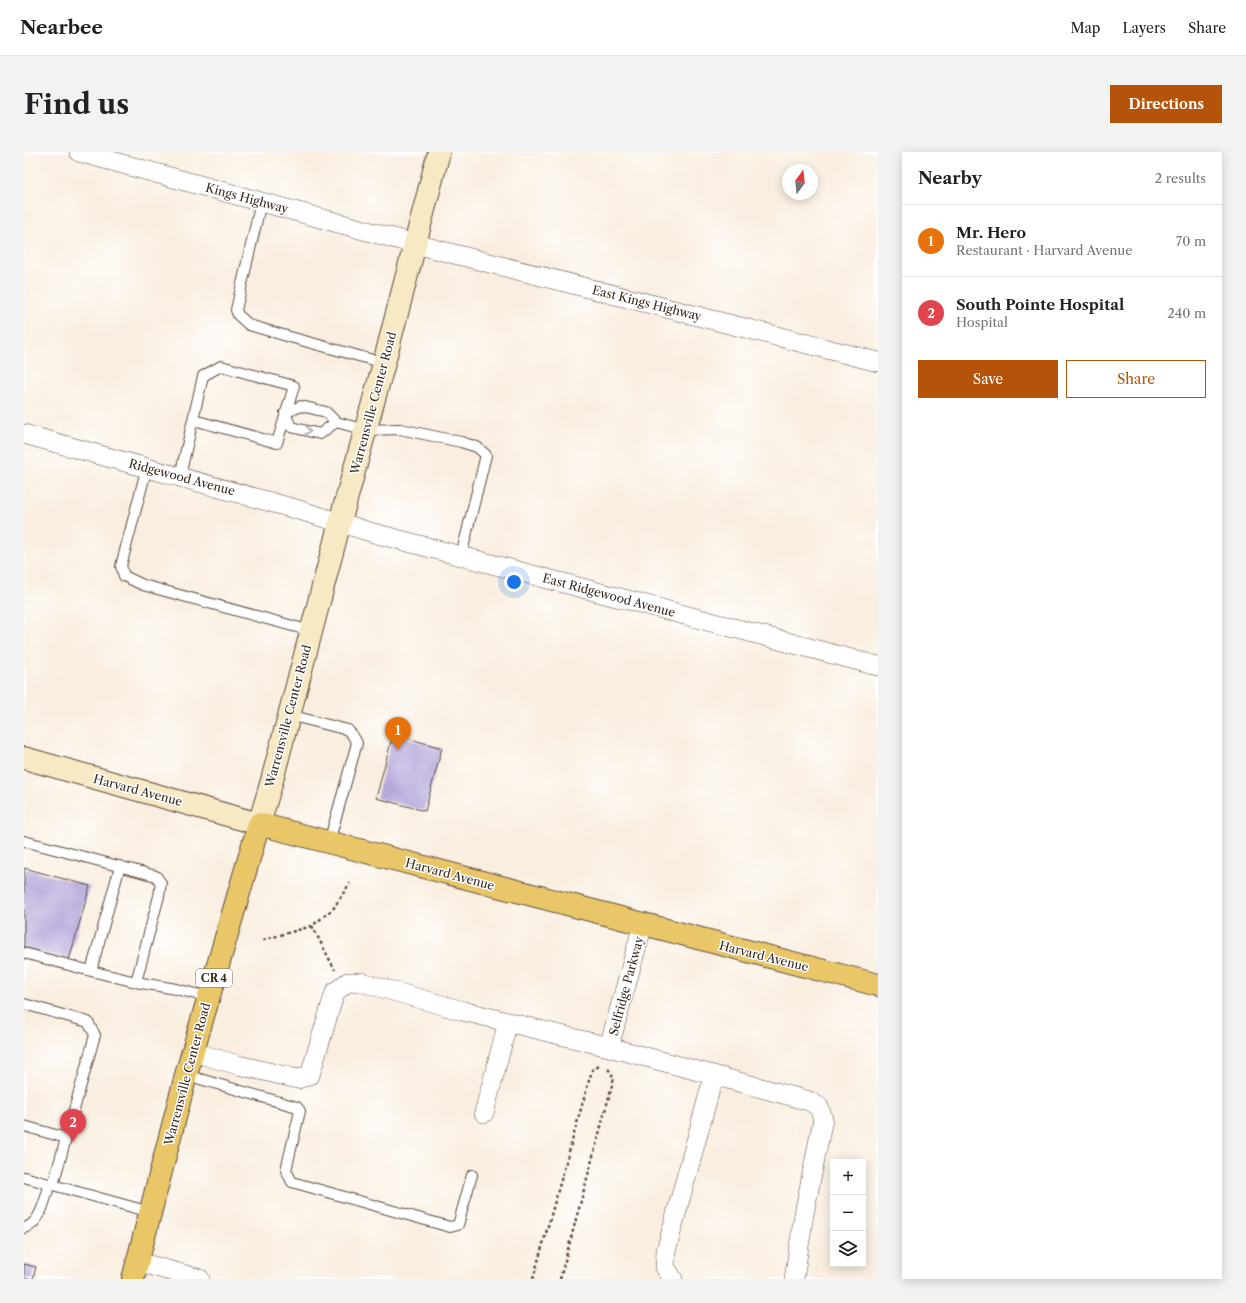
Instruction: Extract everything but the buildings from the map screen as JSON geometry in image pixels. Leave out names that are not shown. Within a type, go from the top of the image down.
[{"type":"main road","name":"Warrensville Center Road","points":[[136,1271],[186,1076],[208,996],[248,864],[289,715],[416,244],[439,152]]},
{"type":"main road","name":"Harvard Avenue","points":[[24,758],[259,824],[878,985]]},
{"type":"street","name":"Kings Highway","points":[[79,152],[416,244]]},
{"type":"street","name":"East Kings Highway","points":[[416,244],[878,362]]},
{"type":"street","name":"Ridgewood Avenue","points":[[24,434],[180,476],[340,522]]},
{"type":"street","name":"East Ridgewood Avenue","points":[[340,522],[370,532],[878,666]]},
{"type":"street","name":"Selfridge Parkway","points":[[609,1047],[642,924]]},
{"type":"street","points":[[193,1052],[238,1065],[298,1079],[310,1075],[335,992],[348,982],[361,982],[809,1101],[819,1107],[823,1120],[804,1214],[794,1279]]},
{"type":"street","points":[[484,1113],[508,1022]]},
{"type":"street","points":[[674,1279],[666,1268],[666,1251],[714,1076]]},
{"type":"street","points":[[136,1271],[200,1279]]},
{"type":"lane","points":[[261,202],[236,310],[238,315],[249,325],[290,338],[384,363]]},
{"type":"lane","points":[[180,476],[204,376],[221,366],[294,386],[277,443],[194,420]]},
{"type":"lane","points":[[285,414],[301,406],[326,412],[336,422],[366,430],[400,429],[461,442],[477,447],[486,455],[461,556]]},
{"type":"lane","points":[[285,414],[291,427],[320,434],[336,422]]},
{"type":"lane","points":[[147,467],[121,566],[124,576],[143,585],[311,631]]},
{"type":"lane","points":[[289,715],[348,730],[356,743],[329,842]]},
{"type":"lane","points":[[24,841],[156,876],[161,883],[159,896],[136,982]]},
{"type":"lane","points":[[91,971],[120,866]]},
{"type":"lane","points":[[24,953],[136,982],[208,996]]},
{"type":"lane","points":[[24,1004],[88,1022],[95,1035],[66,1138],[42,1209],[36,1221],[24,1228]]},
{"type":"lane","points":[[186,1076],[297,1107],[300,1111],[286,1170],[292,1182],[450,1227],[458,1225],[472,1175]]},
{"type":"lane","points":[[24,1126],[66,1138]]},
{"type":"lane","points":[[24,1177],[150,1212]]},
{"type":"path","points":[[263,940],[312,926],[333,909],[350,883]]},
{"type":"path","points":[[312,926],[343,985]]},
{"type":"path","points":[[533,1279],[592,1070],[605,1063],[614,1078],[560,1279]]},
{"type":"place","name":"Mr. Hero","points":[[398,750]]},
{"type":"place","name":"South Pointe Hospital","points":[[73,1142]]}]
